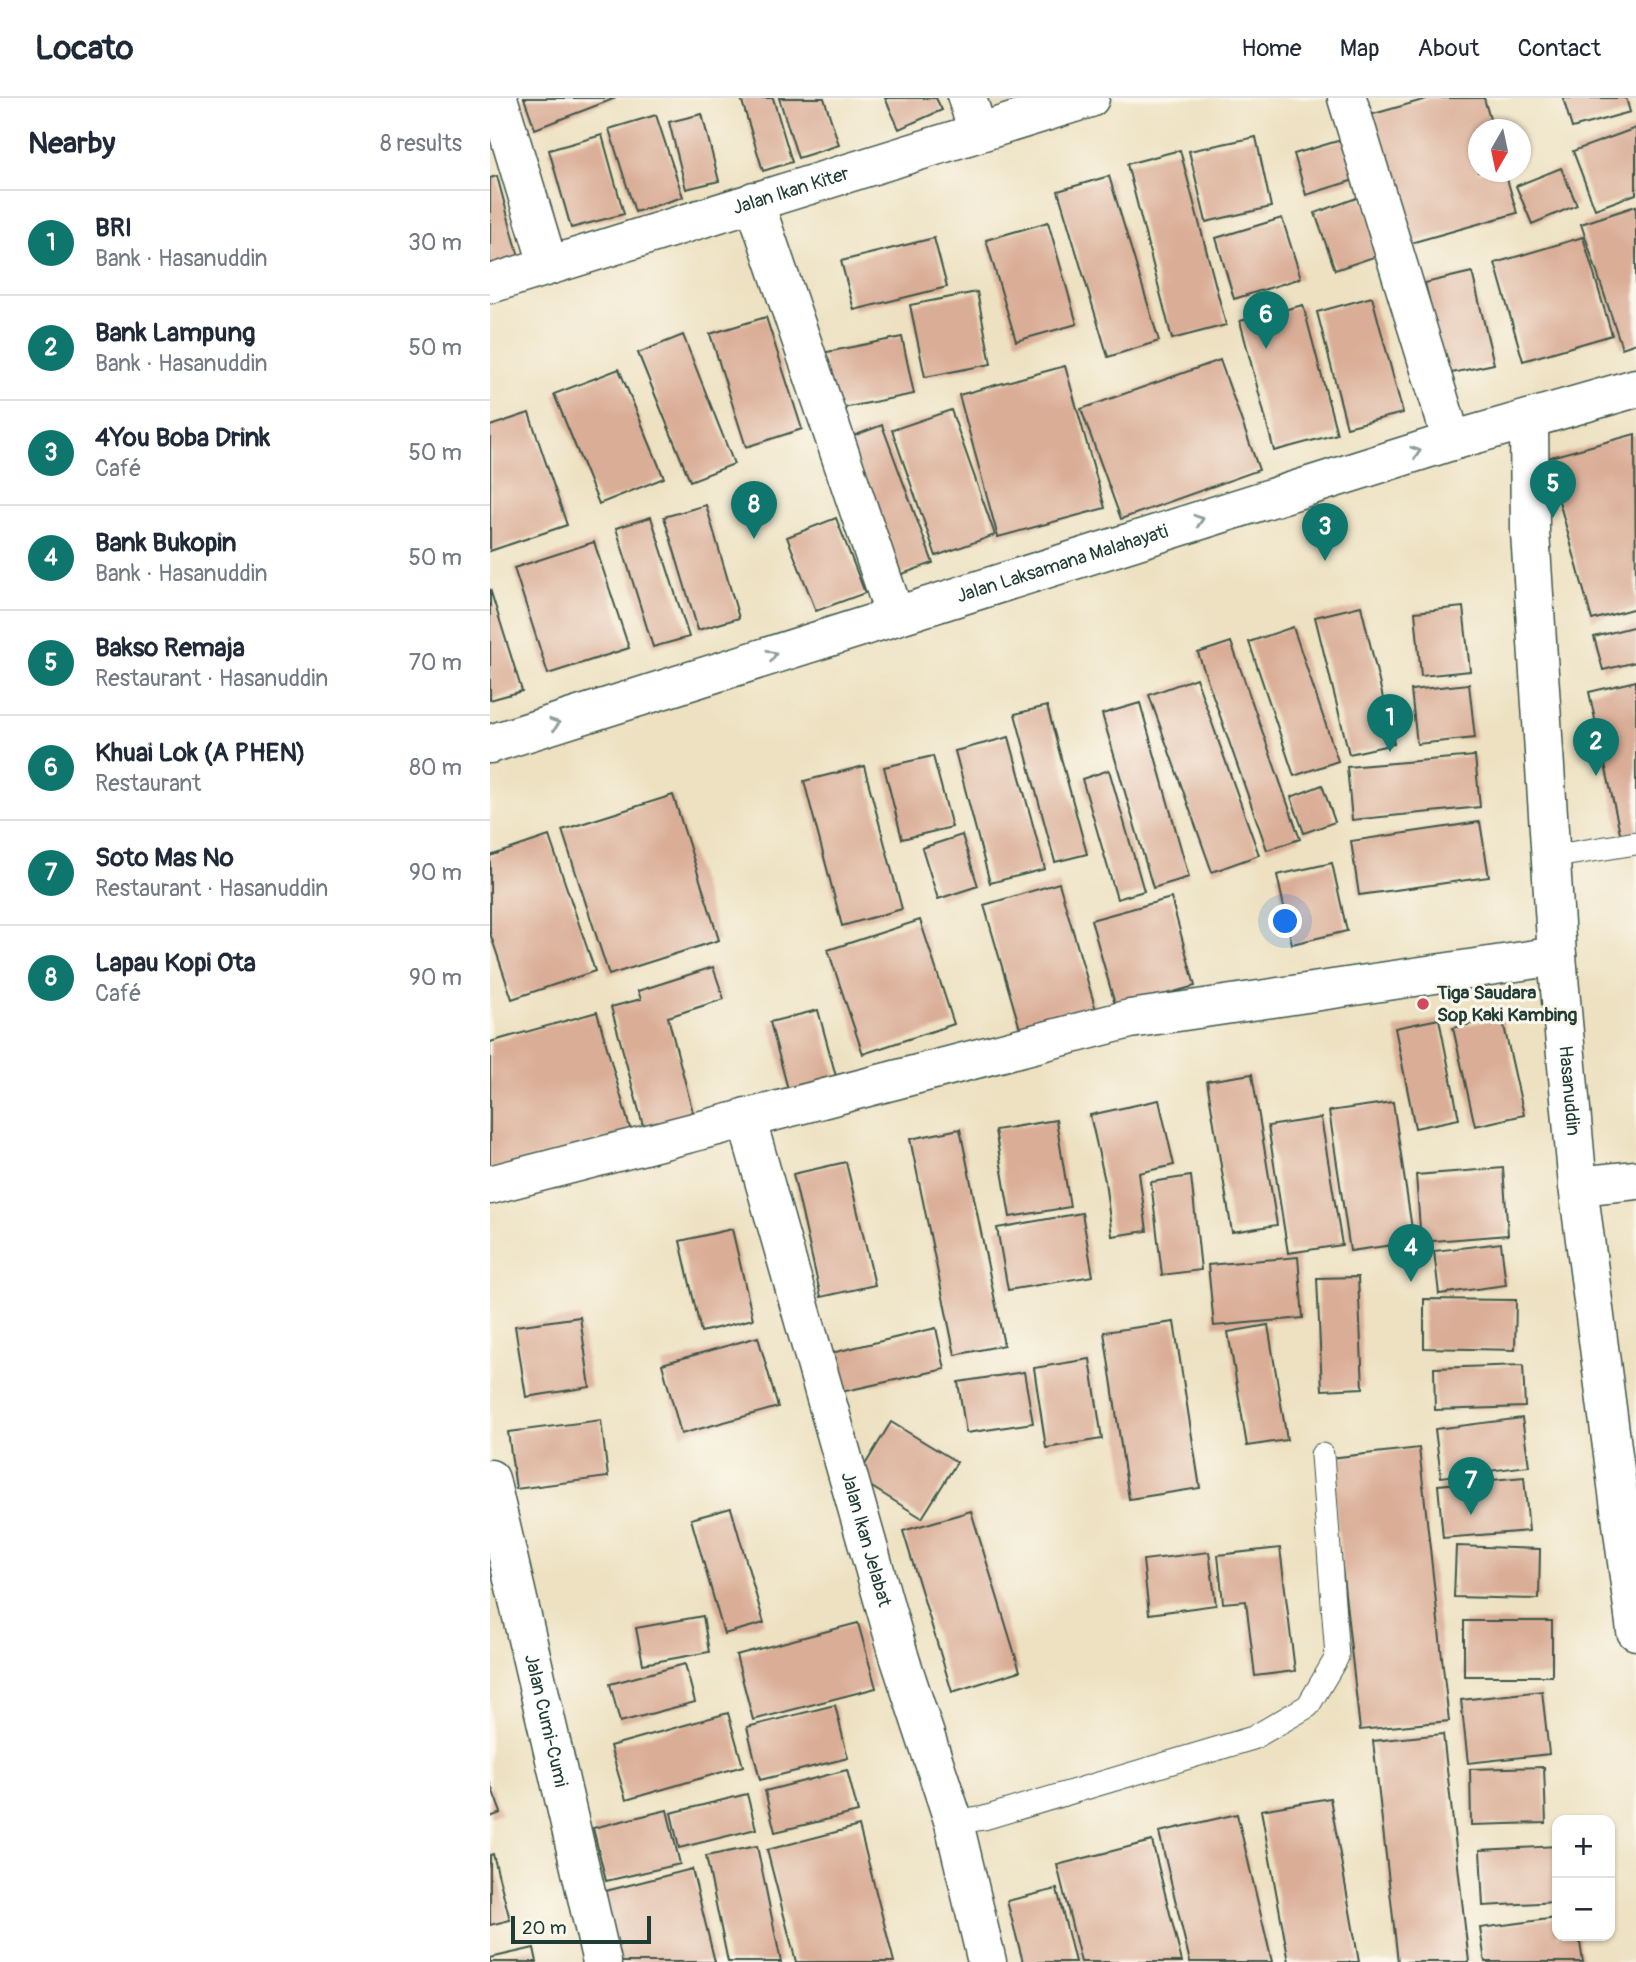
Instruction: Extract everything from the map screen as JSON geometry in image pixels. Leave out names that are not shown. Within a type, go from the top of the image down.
[{"type":"main road","points":[[498,98],[548,264]]},
{"type":"main road","name":"Jalan Ikan Kiter","points":[[490,284],[754,201],[973,115],[1090,98]]},
{"type":"main road","points":[[1347,98],[1452,441]]},
{"type":"main road","points":[[754,201],[895,616]]},
{"type":"main road","name":"Jalan Laksamana Malahayati","points":[[490,744],[1452,441],[1636,388]]},
{"type":"main road","name":"Hasanuddin","points":[[1529,420],[1530,532],[1557,956],[1578,1185],[1636,1631]]},
{"type":"main road","points":[[490,1185],[1129,1018],[1557,956]]},
{"type":"main road","name":"Jalan Ikan Jelabat","points":[[746,1117],[900,1659],[954,1823],[987,1962]]},
{"type":"main road","points":[[1578,1185],[1636,1180]]},
{"type":"main road","name":"Jalan Cumi-Cumi","points":[[490,1479],[603,1962]]},
{"type":"lane","points":[[1550,857],[1636,844]]},
{"type":"lane","points":[[954,1823],[984,1818],[1253,1738],[1308,1706],[1337,1657],[1322,1455]]},
{"type":"building","points":[[524,98],[616,98],[535,129]]},
{"type":"building","points":[[741,98],[773,98],[792,162],[763,171]]},
{"type":"building","points":[[779,98],[824,98],[839,145],[798,158]]},
{"type":"building","points":[[885,98],[936,98],[942,110],[899,129]]},
{"type":"building","points":[[1430,98],[1484,98],[1490,119],[1468,119],[1468,182],[1508,182],[1517,213],[1400,246],[1363,117]]},
{"type":"building","points":[[1563,98],[1626,98],[1630,112],[1572,128]]},
{"type":"building","points":[[702,114],[719,181],[686,189],[669,122]]},
{"type":"building","points":[[656,115],[683,197],[635,212],[609,129]]},
{"type":"building","points":[[1636,128],[1636,194],[1595,209],[1573,151]]},
{"type":"building","points":[[602,135],[624,214],[571,228],[549,150]]},
{"type":"building","points":[[1256,137],[1271,207],[1206,222],[1189,151]]},
{"type":"building","points":[[1351,137],[1364,177],[1306,195],[1294,154]]},
{"type":"building","points":[[1180,150],[1226,325],[1172,339],[1127,164]]},
{"type":"building","points":[[1561,168],[1577,205],[1532,224],[1516,186]]},
{"type":"building","points":[[497,176],[519,257],[490,265],[490,178]]},
{"type":"building","points":[[1109,176],[1159,341],[1108,357],[1058,191]]},
{"type":"building","points":[[1362,196],[1383,254],[1335,270],[1315,213]]},
{"type":"building","points":[[1636,206],[1636,343],[1622,348],[1581,224]]},
{"type":"building","points":[[1282,218],[1301,278],[1234,299],[1216,238]]},
{"type":"building","points":[[1048,222],[1077,324],[1016,341],[986,240]]},
{"type":"building","points":[[1583,237],[1612,335],[1523,361],[1495,263]]},
{"type":"building","points":[[934,238],[947,287],[854,310],[841,261]]},
{"type":"building","points":[[1472,272],[1494,364],[1447,374],[1425,283]]},
{"type":"building","points":[[977,292],[991,364],[925,377],[910,305]]},
{"type":"building","points":[[1372,297],[1403,413],[1347,427],[1317,312]]},
{"type":"building","points":[[1303,305],[1337,434],[1274,451],[1240,321]]},
{"type":"building","points":[[766,317],[802,429],[746,447],[710,334]]},
{"type":"building","points":[[683,335],[734,464],[690,481],[638,353]]},
{"type":"building","points":[[902,337],[914,394],[833,410],[822,353]]},
{"type":"building","points":[[1220,360],[1259,470],[1121,519],[1081,409]]},
{"type":"building","points":[[1065,366],[1105,508],[998,537],[959,395]]},
{"type":"building","points":[[619,369],[664,478],[599,504],[554,394]]},
{"type":"building","points":[[951,410],[995,535],[936,556],[892,430]]},
{"type":"building","points":[[529,413],[567,525],[490,551],[490,426]]},
{"type":"building","points":[[882,425],[933,563],[891,578],[840,441]]},
{"type":"building","points":[[1635,434],[1636,608],[1592,620],[1547,458]]},
{"type":"building","points":[[706,505],[739,618],[698,630],[664,517]]},
{"type":"building","points":[[651,517],[689,637],[653,647],[616,528]]},
{"type":"building","points":[[836,518],[865,593],[816,611],[787,537]]},
{"type":"building","points":[[594,542],[629,648],[548,674],[514,568]]},
{"type":"building","points":[[490,589],[522,691],[490,700]]},
{"type":"building","points":[[1361,606],[1394,744],[1349,754],[1315,617]]},
{"type":"building","points":[[1463,607],[1470,671],[1421,676],[1415,612]]},
{"type":"building","points":[[1636,626],[1636,662],[1603,670],[1594,637]]},
{"type":"building","points":[[1293,627],[1338,761],[1294,776],[1249,642]]},
{"type":"building","points":[[1231,642],[1300,839],[1267,850],[1198,653]]},
{"type":"building","points":[[1196,678],[1259,855],[1212,872],[1149,695]]},
{"type":"building","points":[[1636,681],[1636,833],[1621,837],[1589,692]]},
{"type":"building","points":[[1469,684],[1475,738],[1417,744],[1411,690]]},
{"type":"building","points":[[1140,703],[1189,877],[1153,888],[1102,714]]},
{"type":"building","points":[[1047,706],[1087,854],[1055,862],[1015,714]]},
{"type":"building","points":[[1009,737],[1045,869],[990,883],[955,751]]},
{"type":"building","points":[[933,756],[952,827],[902,839],[884,767]]},
{"type":"building","points":[[1475,756],[1480,807],[1352,820],[1347,767]]},
{"type":"building","points":[[864,766],[902,909],[842,926],[804,781]]},
{"type":"building","points":[[1109,770],[1144,891],[1117,899],[1082,779]]},
{"type":"building","points":[[1322,785],[1335,822],[1304,833],[1291,797]]},
{"type":"building","points":[[673,795],[719,940],[609,975],[562,830]]},
{"type":"building","points":[[1480,822],[1489,877],[1359,895],[1351,841]]},
{"type":"building","points":[[962,835],[978,886],[938,899],[922,848]]},
{"type":"building","points":[[549,836],[595,971],[512,999],[490,933],[490,856]]},
{"type":"building","points":[[1332,863],[1347,931],[1292,944],[1277,875]]},
{"type":"building","points":[[1059,883],[1096,1010],[1021,1032],[984,905]]},
{"type":"building","points":[[1171,898],[1195,986],[1116,1008],[1091,920]]},
{"type":"building","points":[[920,920],[954,1024],[863,1054],[828,950]]},
{"type":"building","points":[[713,967],[724,999],[668,1017],[695,1120],[645,1133],[611,1007],[641,999],[638,991]]},
{"type":"building","points":[[818,1010],[837,1080],[789,1093],[770,1022]]},
{"type":"building","points":[[597,1012],[631,1132],[490,1170],[490,1042]]},
{"type":"building","points":[[1502,1017],[1524,1115],[1475,1126],[1453,1028]]},
{"type":"building","points":[[1439,1019],[1459,1119],[1415,1128],[1395,1028]]},
{"type":"building","points":[[1252,1074],[1277,1225],[1232,1232],[1207,1081]]},
{"type":"building","points":[[1159,1100],[1174,1165],[1139,1173],[1147,1231],[1112,1236],[1105,1181],[1090,1115]]},
{"type":"building","points":[[1393,1102],[1414,1242],[1350,1251],[1329,1111]]},
{"type":"building","points":[[1321,1118],[1342,1245],[1288,1253],[1268,1126]]},
{"type":"building","points":[[1056,1120],[1070,1207],[1010,1217],[995,1130]]},
{"type":"building","points":[[960,1129],[1004,1345],[955,1355],[910,1139]]},
{"type":"building","points":[[846,1162],[875,1285],[821,1297],[793,1174]]},
{"type":"building","points":[[1503,1168],[1508,1235],[1421,1242],[1416,1175]]},
{"type":"building","points":[[1191,1176],[1201,1270],[1162,1275],[1151,1182]]},
{"type":"building","points":[[1082,1213],[1093,1276],[1008,1290],[997,1228]]},
{"type":"building","points":[[732,1229],[753,1319],[701,1332],[680,1241]]},
{"type":"building","points":[[1501,1243],[1506,1285],[1439,1294],[1434,1251]]},
{"type":"building","points":[[1298,1257],[1303,1318],[1214,1326],[1208,1265]]},
{"type":"building","points":[[1358,1277],[1363,1388],[1322,1390],[1317,1278]]},
{"type":"building","points":[[1424,1299],[1516,1300],[1515,1350],[1424,1348]]},
{"type":"building","points":[[580,1317],[590,1387],[526,1397],[515,1326]]},
{"type":"building","points":[[1174,1322],[1200,1488],[1129,1499],[1104,1332]]},
{"type":"building","points":[[1268,1325],[1287,1440],[1247,1446],[1228,1332]]},
{"type":"building","points":[[936,1328],[945,1369],[832,1394],[823,1355]]},
{"type":"building","points":[[758,1337],[778,1407],[681,1434],[662,1364]]},
{"type":"building","points":[[1090,1359],[1102,1439],[1046,1448],[1034,1368]]},
{"type":"building","points":[[1523,1365],[1525,1407],[1435,1410],[1434,1368]]},
{"type":"building","points":[[1024,1372],[1033,1423],[966,1433],[958,1382]]},
{"type":"building","points":[[1522,1418],[1529,1466],[1441,1477],[1435,1429]]},
{"type":"building","points":[[601,1420],[608,1477],[516,1489],[508,1432]]},
{"type":"building","points":[[891,1422],[957,1462],[922,1518],[857,1478]]},
{"type":"building","points":[[1419,1448],[1449,1721],[1360,1730],[1330,1458]]},
{"type":"building","points":[[1524,1477],[1529,1531],[1443,1538],[1438,1485]]},
{"type":"building","points":[[731,1508],[764,1623],[724,1634],[691,1519]]},
{"type":"building","points":[[971,1511],[1020,1671],[952,1692],[903,1531]]},
{"type":"building","points":[[1456,1546],[1540,1549],[1539,1599],[1454,1597]]},
{"type":"building","points":[[1280,1548],[1295,1671],[1255,1676],[1246,1601],[1223,1603],[1218,1555]]},
{"type":"building","points":[[1209,1552],[1216,1605],[1149,1614],[1143,1560]]},
{"type":"building","points":[[703,1616],[709,1652],[643,1664],[636,1628]]},
{"type":"building","points":[[1464,1621],[1552,1621],[1552,1676],[1464,1676]]},
{"type":"building","points":[[858,1623],[876,1688],[753,1720],[736,1655]]},
{"type":"building","points":[[685,1664],[695,1702],[620,1722],[610,1684]]},
{"type":"building","points":[[1542,1691],[1549,1754],[1468,1763],[1461,1700]]},
{"type":"building","points":[[835,1705],[848,1758],[760,1780],[747,1727]]},
{"type":"building","points":[[728,1713],[743,1766],[626,1800],[610,1746]]},
{"type":"building","points":[[1443,1734],[1469,1962],[1398,1962],[1373,1741]]},
{"type":"building","points":[[1544,1767],[1546,1823],[1471,1825],[1470,1769]]},
{"type":"building","points":[[847,1770],[858,1812],[775,1832],[765,1791]]},
{"type":"building","points":[[490,1783],[501,1813],[490,1817]]},
{"type":"building","points":[[747,1794],[756,1829],[679,1848],[671,1813]]},
{"type":"building","points":[[1330,1798],[1359,1962],[1289,1962],[1261,1810]]},
{"type":"building","points":[[667,1810],[680,1864],[606,1881],[593,1828]]},
{"type":"building","points":[[1237,1814],[1272,1962],[1190,1962],[1159,1832]]},
{"type":"building","points":[[859,1826],[894,1962],[796,1962],[767,1850]]},
{"type":"building","points":[[1152,1841],[1182,1962],[1081,1962],[1057,1865]]},
{"type":"building","points":[[757,1846],[781,1962],[728,1962],[706,1856]]},
{"type":"building","points":[[1552,1846],[1552,1902],[1483,1906],[1480,1850]]},
{"type":"building","points":[[493,1854],[510,1920],[490,1925],[490,1855]]},
{"type":"building","points":[[692,1869],[715,1962],[619,1962],[602,1892]]},
{"type":"building","points":[[1057,1889],[1075,1962],[1023,1962],[1007,1901]]},
{"type":"building","points":[[1552,1919],[1552,1941],[1580,1941],[1583,1962],[1485,1962],[1480,1928]]},
{"type":"building","points":[[534,1948],[537,1962],[490,1962],[490,1958]]},
{"type":"place","name":"Khuai Lok (A PHEN)","points":[[1266,349]]},
{"type":"place","name":"Bakso Remaja","points":[[1553,518]]},
{"type":"place","name":"Lapau Kopi Ota","points":[[754,539]]},
{"type":"place","name":"4You Boba Drink","points":[[1325,561]]},
{"type":"place","name":"BRI","points":[[1390,752]]},
{"type":"place","name":"Bank Lampung","points":[[1596,776]]},
{"type":"place","name":"Tiga Saudara Sop Kaki Kambing","points":[[1423,1004]]},
{"type":"place","name":"Bank Bukopin","points":[[1411,1282]]},
{"type":"place","name":"Soto Mas No","points":[[1471,1515]]}]
